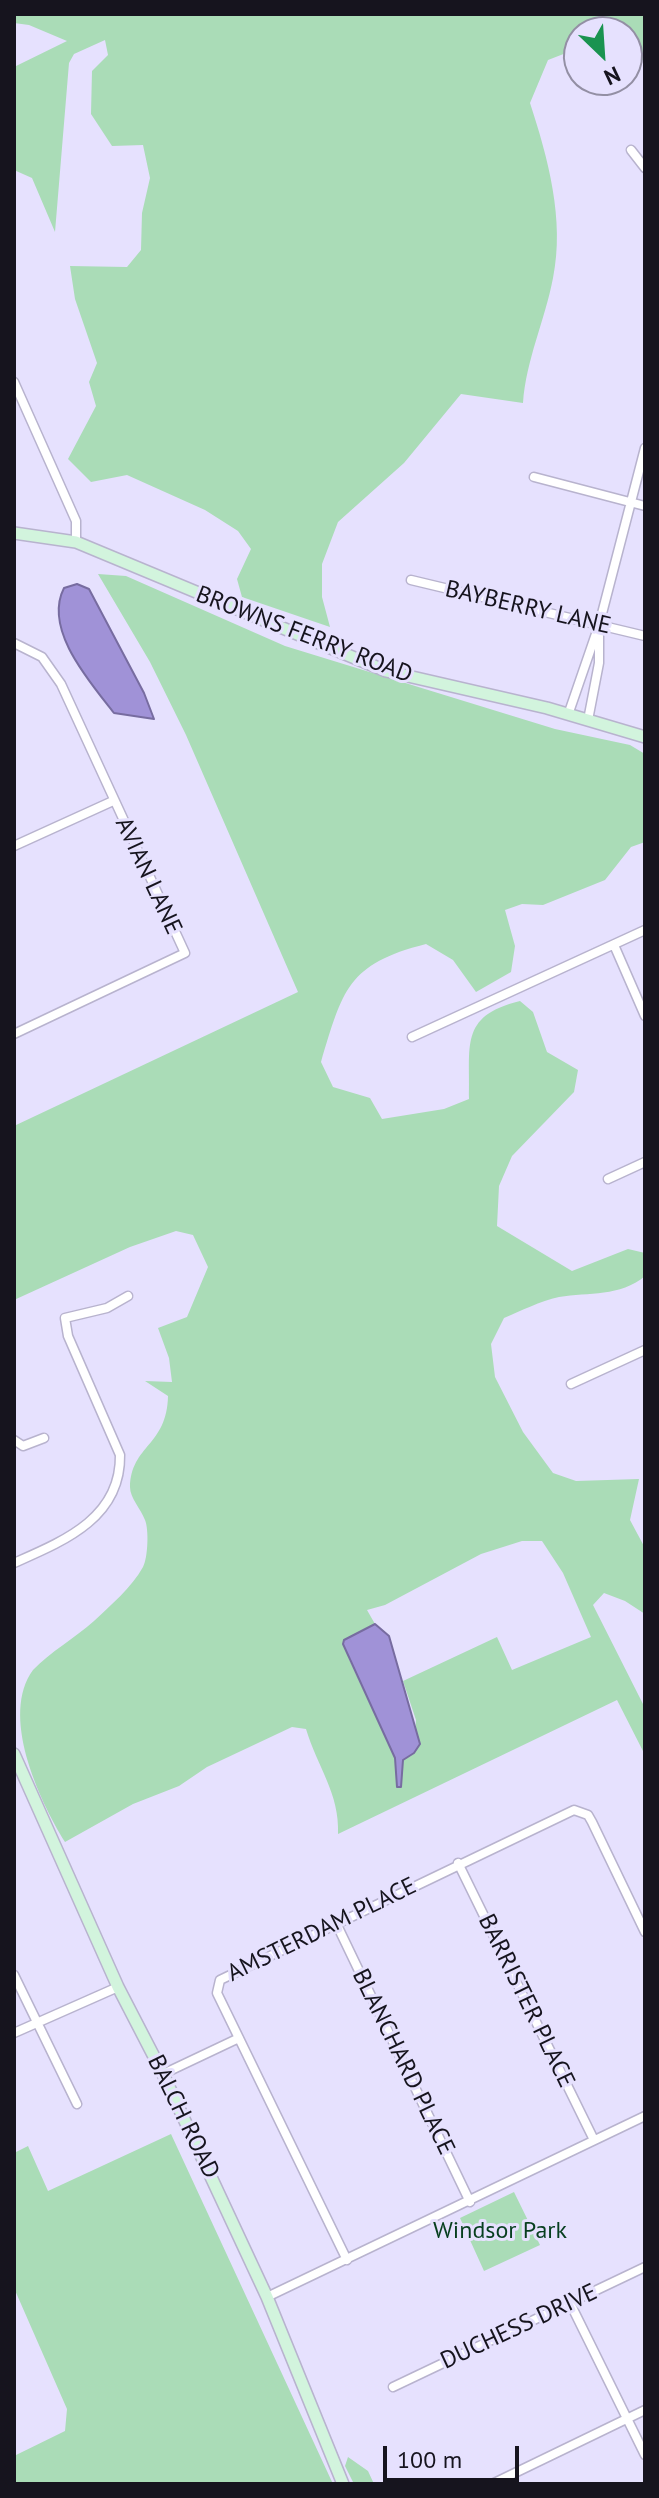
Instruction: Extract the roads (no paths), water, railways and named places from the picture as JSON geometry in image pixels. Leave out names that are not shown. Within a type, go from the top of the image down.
[{"type":"street","points":[[631,150],[645,168]]},
{"type":"street","points":[[14,382],[76,521],[76,542]]},
{"type":"street","points":[[568,715],[599,625],[645,448]]},
{"type":"street","points":[[534,477],[645,506]]},
{"type":"street","name":"BROWNS FERRY ROAD","points":[[14,533],[76,542],[386,671],[645,737]]},
{"type":"street","name":"BAYBERRY LANE","points":[[411,580],[645,636]]},
{"type":"street","points":[[588,720],[599,663],[599,625]]},
{"type":"street","name":"AVIAN LANE","points":[[14,643],[42,657],[52,670],[185,953],[14,1034]]},
{"type":"street","points":[[14,846],[113,801]]},
{"type":"street","points":[[412,1037],[645,930]]},
{"type":"street","points":[[614,945],[645,1016]]},
{"type":"street","points":[[608,1179],[645,1162]]},
{"type":"street","points":[[14,1563],[75,1534],[109,1502],[120,1476],[120,1455],[68,1336],[65,1318],[107,1308],[128,1296]]},
{"type":"street","points":[[571,1384],[645,1350]]},
{"type":"street","points":[[14,1440],[23,1446],[44,1438]]},
{"type":"street","name":"BALCH ROAD","points":[[14,1754],[118,1987],[163,2074],[267,2297],[343,2484]]},
{"type":"street","name":"AMSTERDAM PLACE","points":[[347,2260],[217,1993],[217,1983],[566,1811],[581,1811],[592,1822],[645,1932]]},
{"type":"street","name":"BARRISTER PLACE","points":[[458,1863],[594,2140]]},
{"type":"street","name":"BLANCHARD PLACE","points":[[336,1923],[470,2202]]},
{"type":"street","points":[[14,1975],[77,2104]]},
{"type":"street","points":[[14,2033],[118,1987]]},
{"type":"street","points":[[163,2074],[239,2038]]},
{"type":"street","points":[[267,2297],[645,2116]]},
{"type":"street","name":"DUCHESS DRIVE","points":[[393,2387],[645,2267]]},
{"type":"street","points":[[570,2303],[645,2455]]},
{"type":"street","points":[[492,2484],[645,2410]]},
{"type":"park label","name":"Windsor Park","points":[[500,2231]]}]
